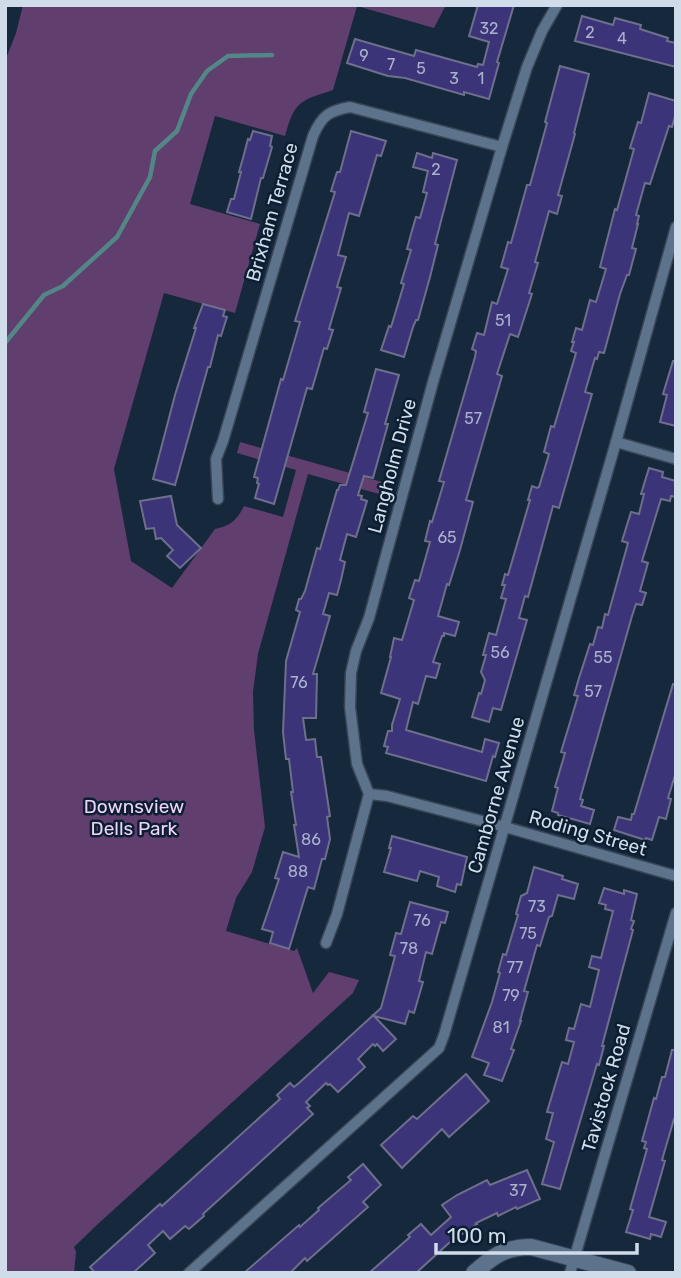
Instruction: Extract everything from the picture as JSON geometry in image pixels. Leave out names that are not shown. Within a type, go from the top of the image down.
[{"type":"street","name":"Langholm Drive","points":[[369,794],[357,764],[350,707],[351,673],[356,651],[369,618],[433,382],[502,147],[527,67],[542,31],[557,5]]},
{"type":"street","name":"Brixham Terrace","points":[[218,499],[216,459],[313,136],[321,121],[335,109],[350,107],[502,147]]},
{"type":"street","name":"Camborne Avenue","points":[[189,1273],[439,1048],[505,827],[676,227]]},
{"type":"street","points":[[616,442],[676,459]]},
{"type":"street","name":"Roding Street","points":[[369,794],[387,796],[505,827],[676,876]]},
{"type":"street","points":[[326,943],[337,914],[369,794]]},
{"type":"street","name":"Tavistock Road","points":[[572,1266],[676,913]]},
{"type":"street","points":[[474,1273],[493,1257],[508,1249],[531,1247],[572,1266],[628,1273]]},
{"type":"green space","name":"Downsview Dells Park","points":[[23,5],[446,5],[434,28],[357,6],[333,90],[300,104],[292,115],[285,136],[215,116],[190,204],[260,224],[235,313],[164,293],[114,469],[131,561],[172,588],[215,529],[232,522],[244,506],[283,517],[296,470],[237,453],[240,442],[382,482],[379,494],[308,474],[258,654],[253,692],[254,730],[265,827],[252,872],[236,898],[226,931],[294,951],[297,948],[313,993],[329,972],[359,980],[353,993],[74,1247],[74,1273],[5,1273],[5,61]]},
{"type":"building","points":[[478,5],[514,5],[489,99],[388,76],[347,63],[355,39],[414,56],[416,50],[477,67],[478,64],[483,65],[489,42],[469,36]]},
{"type":"building","points":[[582,16],[613,25],[615,18],[641,25],[640,29],[668,38],[667,41],[676,43],[676,67],[575,41]]},
{"type":"building","points":[[560,66],[589,74],[558,195],[562,196],[557,214],[549,211],[535,262],[538,263],[529,293],[532,294],[518,337],[510,334],[497,374],[502,376],[466,500],[473,502],[438,616],[459,622],[455,636],[444,633],[442,636],[433,662],[440,664],[436,678],[426,676],[418,704],[413,702],[406,730],[482,752],[485,739],[499,743],[486,781],[386,753],[388,747],[384,746],[388,731],[392,731],[400,699],[381,693],[394,638],[402,640],[414,600],[409,598],[415,580],[419,581],[430,542],[425,541],[444,482],[439,481],[475,357],[476,351],[472,349],[477,333],[484,335],[492,302],[497,304],[508,269],[501,267],[508,242],[511,243],[527,185],[530,185]]},
{"type":"building","points":[[649,93],[676,101],[676,113],[672,127],[669,126],[650,184],[645,183],[636,215],[639,216],[632,248],[636,249],[629,275],[620,294],[604,353],[599,352],[597,359],[595,358],[585,392],[592,394],[559,508],[553,506],[528,597],[525,596],[519,618],[527,620],[501,710],[493,708],[489,722],[472,717],[485,680],[481,672],[486,655],[483,655],[489,633],[496,635],[506,599],[501,598],[505,585],[502,585],[505,574],[508,575],[532,486],[539,487],[549,454],[544,452],[576,353],[571,351],[576,328],[582,330],[590,300],[596,302],[606,269],[600,267],[634,149],[630,148],[638,122],[641,123]]},
{"type":"building","points":[[253,131],[272,136],[272,147],[251,219],[227,212],[231,199],[234,199],[248,139],[250,140]]},
{"type":"building","points":[[351,131],[386,141],[381,156],[377,155],[359,216],[349,213],[338,255],[346,257],[337,287],[341,288],[329,329],[333,330],[327,349],[324,348],[312,389],[307,388],[274,504],[255,498],[259,484],[258,478],[254,477],[300,322],[295,321],[335,192],[331,191],[337,172],[340,172]]},
{"type":"building","points":[[417,153],[432,158],[433,153],[457,160],[435,244],[438,245],[430,277],[404,357],[381,350],[404,284],[401,283],[411,250],[407,249],[411,234],[416,217],[420,218],[427,193],[423,192],[428,171],[413,167]]},
{"type":"building","points":[[203,304],[225,310],[223,316],[227,317],[208,367],[175,485],[153,479]]},
{"type":"building","points":[[673,361],[676,361],[676,426],[660,422],[667,395],[663,394]]},
{"type":"building","points":[[376,369],[399,375],[373,478],[364,476],[358,495],[367,501],[356,537],[347,534],[340,560],[345,562],[337,595],[329,593],[323,614],[330,616],[313,674],[317,674],[316,718],[303,718],[306,740],[315,739],[317,757],[321,757],[330,816],[327,817],[330,839],[314,889],[308,887],[289,949],[270,943],[273,932],[262,929],[279,879],[275,878],[283,852],[299,857],[289,759],[286,759],[283,732],[286,661],[300,612],[296,610],[299,599],[305,591],[317,548],[320,549],[337,490],[340,485],[346,485],[368,413],[364,412]]},
{"type":"building","points":[[649,468],[663,472],[662,477],[676,481],[676,497],[671,496],[670,501],[661,499],[642,561],[648,563],[640,591],[646,593],[642,605],[636,604],[632,616],[580,799],[583,800],[581,806],[594,810],[590,824],[552,811],[558,788],[555,787],[565,753],[561,752],[578,696],[574,695],[579,678],[590,644],[593,645],[598,627],[602,628],[605,614],[608,615],[628,543],[622,541],[631,512],[639,514],[644,494],[641,494]]},
{"type":"building","points":[[171,496],[177,525],[201,548],[180,568],[167,556],[173,550],[161,538],[156,539],[154,528],[146,529],[140,501]]},
{"type":"building","points":[[673,684],[676,685],[676,772],[668,798],[671,799],[666,819],[659,817],[652,840],[645,840],[614,830],[618,817],[631,820],[634,814]]},
{"type":"building","points":[[392,836],[467,857],[461,885],[457,884],[455,892],[437,886],[439,877],[420,871],[417,881],[384,872]]},
{"type":"building","points":[[534,867],[578,884],[574,899],[558,895],[540,946],[537,945],[524,991],[528,992],[521,1021],[511,1049],[514,1050],[502,1081],[484,1075],[489,1063],[472,1057],[492,1002],[500,973],[498,972],[503,954],[506,955],[521,896],[527,893]]},
{"type":"building","points":[[604,888],[624,894],[624,890],[637,894],[631,920],[634,921],[633,930],[599,1065],[597,1064],[560,1189],[542,1184],[554,1142],[546,1139],[553,1113],[547,1112],[562,1062],[568,1064],[574,1042],[566,1040],[569,1028],[574,1029],[581,1004],[590,1007],[599,970],[589,967],[592,956],[601,958],[613,911],[605,909],[606,905],[599,903]]},
{"type":"building","points":[[410,902],[448,912],[445,923],[441,922],[432,954],[426,952],[419,981],[423,982],[414,1013],[409,1011],[405,1024],[374,1016],[396,1039],[383,1051],[377,1044],[373,1044],[358,1059],[365,1067],[338,1092],[326,1083],[306,1102],[310,1106],[307,1108],[313,1114],[189,1229],[185,1226],[170,1239],[163,1231],[148,1245],[155,1253],[133,1273],[95,1273],[90,1267],[280,1099],[277,1095],[290,1083],[294,1087],[299,1083],[381,1008],[395,956],[390,955],[396,933],[401,934]]},
{"type":"building","points":[[672,1050],[676,1050],[676,1120],[674,1119],[662,1160],[665,1161],[649,1217],[666,1222],[661,1237],[651,1234],[650,1239],[626,1232],[647,1149],[644,1148],[646,1142],[642,1141]]},
{"type":"building","points":[[466,1074],[489,1101],[449,1137],[442,1129],[402,1168],[381,1145],[413,1116],[417,1119]]},
{"type":"building","points":[[363,1164],[381,1185],[363,1202],[368,1207],[290,1273],[244,1273],[319,1210],[318,1208],[351,1180],[348,1177]]},
{"type":"building","points":[[527,1170],[540,1199],[476,1223],[463,1234],[461,1232],[416,1273],[369,1273],[421,1224],[431,1235],[451,1217],[442,1205],[457,1195],[487,1180],[490,1185]]},
{"type":"waterway","points":[[5,343],[44,295],[63,286],[117,237],[150,177],[155,151],[177,131],[191,94],[207,71],[228,56],[272,55]]}]
